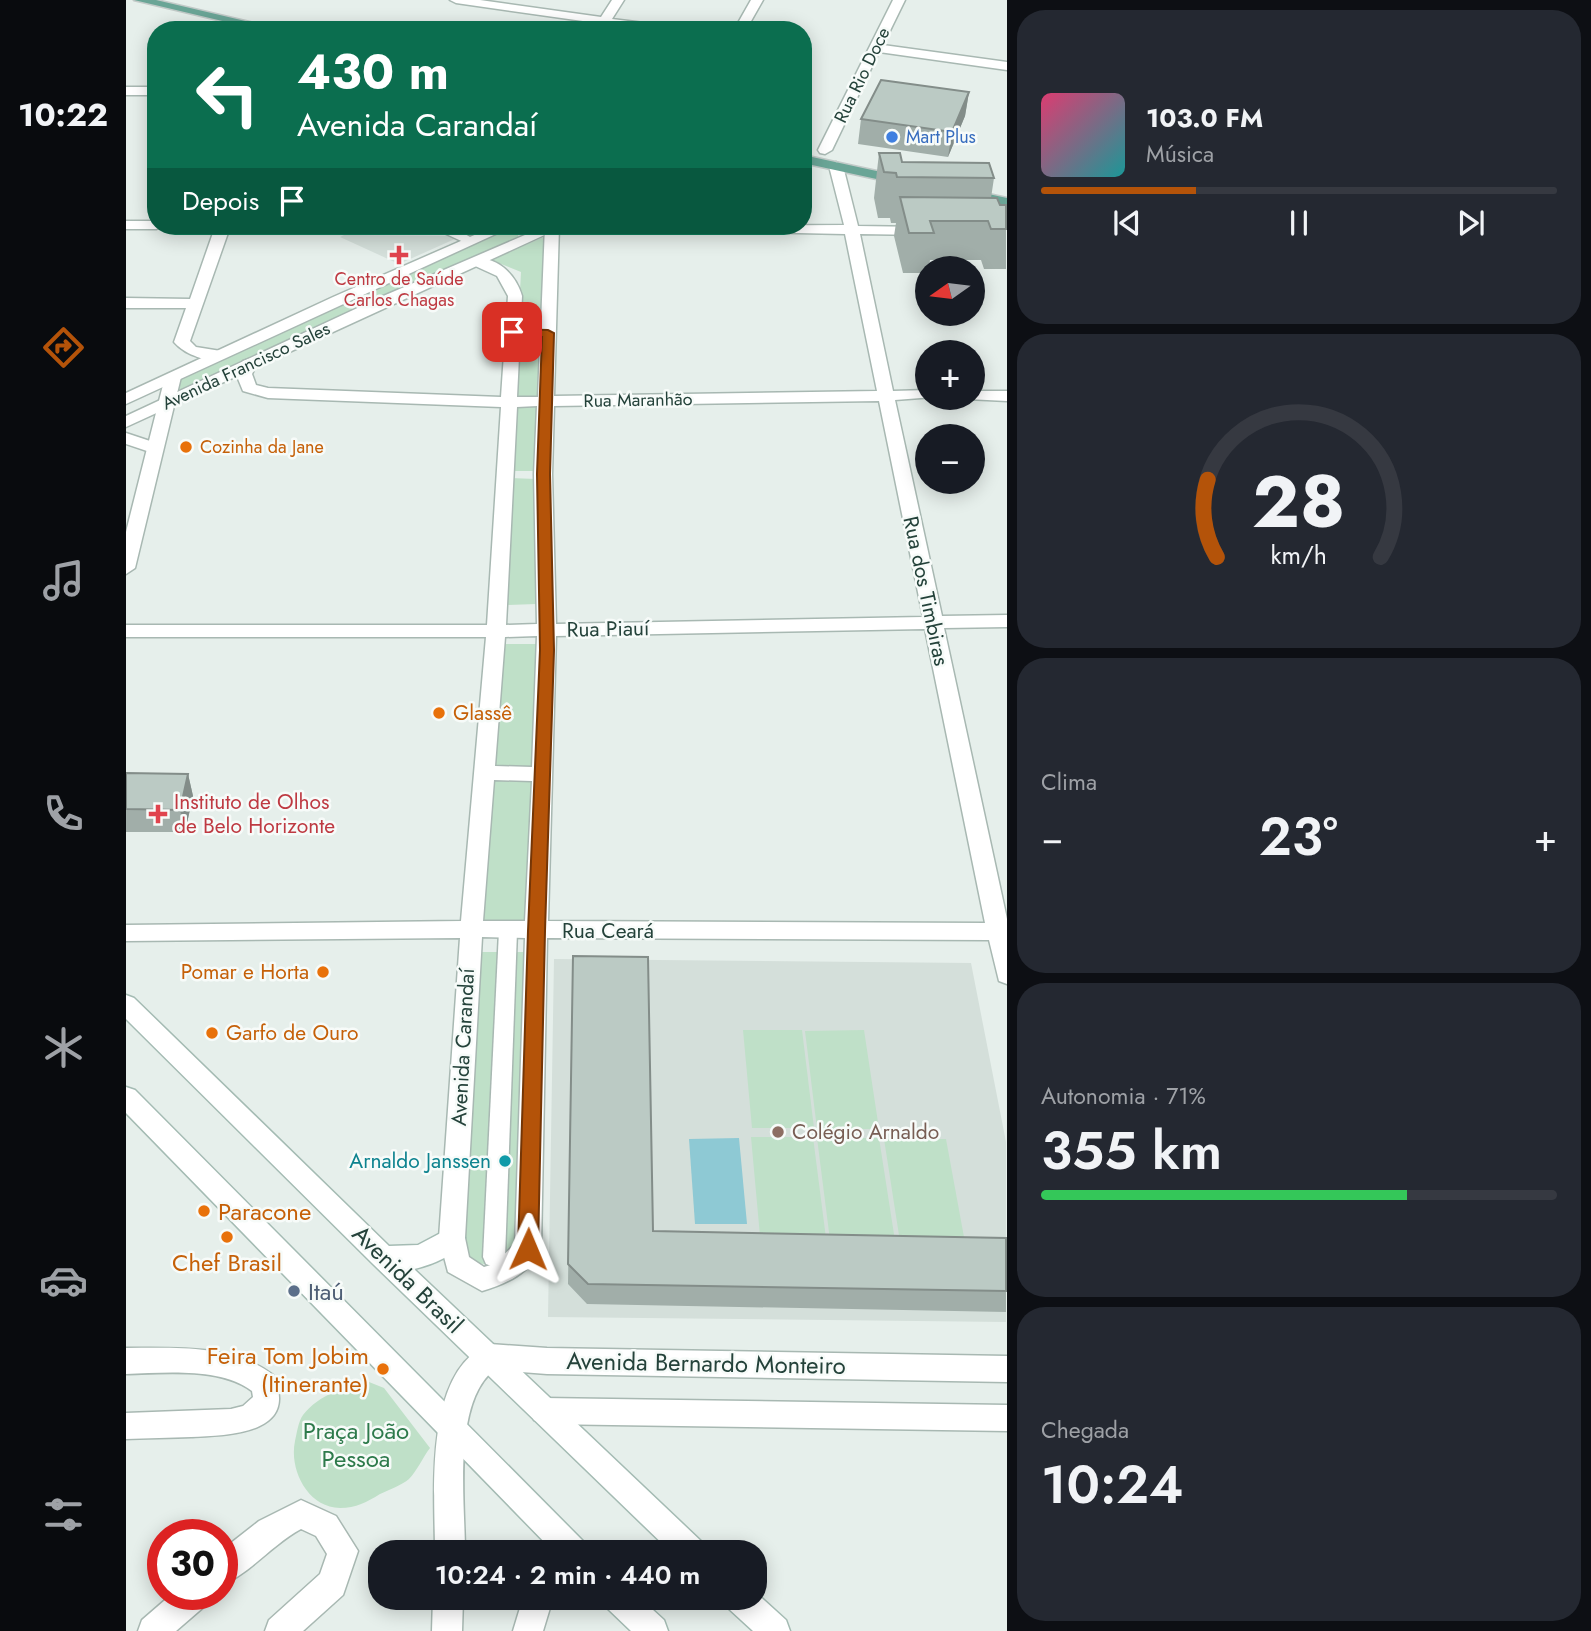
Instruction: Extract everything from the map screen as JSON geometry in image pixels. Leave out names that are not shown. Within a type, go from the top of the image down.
[{"type":"main road","points":[[140,0],[236,21]]},
{"type":"main road","points":[[126,8],[186,21]]},
{"type":"main road","points":[[812,149],[903,166]]},
{"type":"main road","points":[[812,153],[836,166],[915,183]]},
{"type":"main road","points":[[968,180],[1006,188]]},
{"type":"main road","points":[[954,191],[1006,202]]},
{"type":"street","points":[[456,0],[573,21]]},
{"type":"street","points":[[604,21],[618,0]]},
{"type":"street","points":[[745,21],[757,0]]},
{"type":"street","name":"Rua Rio Doce","points":[[825,150],[899,0]]},
{"type":"street","points":[[877,48],[1006,65]]},
{"type":"street","points":[[126,91],[147,91]]},
{"type":"street","name":"Rua dos Timbiras","points":[[836,166],[887,395],[932,621],[1002,932],[1006,975]]},
{"type":"street","points":[[126,225],[147,225]]},
{"type":"street","points":[[812,229],[942,231]]},
{"type":"street","points":[[220,235],[183,335],[184,347],[201,353],[221,355]]},
{"type":"street","points":[[458,235],[470,242]]},
{"type":"street","name":"Avenida Francisco Sales","points":[[126,399],[486,235]]},
{"type":"street","name":"Avenida Francisco Sales","points":[[126,422],[386,300],[533,235]]},
{"type":"street","name":"Avenida Carandaí","points":[[478,261],[500,270],[513,287],[515,296],[495,631],[471,929],[452,1238],[457,1264],[481,1279],[502,1273],[528,1249],[547,630],[543,474],[550,235]]},
{"type":"street","points":[[367,288],[386,300]]},
{"type":"street","points":[[126,303],[194,304]]},
{"type":"street","points":[[512,332],[548,333]]},
{"type":"street","name":"Rua Maranhão","points":[[249,364],[244,374],[246,382],[249,388],[257,392],[510,402],[915,396]]},
{"type":"street","points":[[126,568],[153,448],[173,377]]},
{"type":"street","points":[[985,396],[1006,396]]},
{"type":"street","points":[[126,438],[153,448]]},
{"type":"street","points":[[504,474],[543,474]]},
{"type":"street","name":"Rua Piauí","points":[[126,631],[495,631],[1006,621]]},
{"type":"street","points":[[484,773],[542,774]]},
{"type":"street","name":"Rua Ceará","points":[[128,932],[471,929],[1002,932]]},
{"type":"street","points":[[494,1257],[508,931]]},
{"type":"street","name":"Avenida Brasil","points":[[126,1004],[383,1256],[679,1540]]},
{"type":"street","points":[[126,1097],[561,1540]]},
{"type":"street","points":[[383,1256],[404,1261],[428,1254],[452,1238]]},
{"type":"street","points":[[450,1540],[452,1429],[458,1402],[472,1371],[489,1357]]},
{"type":"street","name":"Avenida Bernardo Monteiro","points":[[489,1357],[561,1361],[1006,1368]]},
{"type":"street","points":[[126,1361],[207,1363],[246,1371],[260,1380],[267,1391],[261,1410],[236,1422],[126,1426]]},
{"type":"street","points":[[544,1411],[1006,1418]]},
{"type":"street","points":[[238,1556],[265,1532],[301,1514],[326,1525],[343,1551],[332,1584],[280,1631]]},
{"type":"street","points":[[153,1631],[177,1610]]},
{"type":"street","points":[[447,1631],[448,1610]]},
{"type":"street","points":[[528,1631],[534,1610]]},
{"type":"street","points":[[631,1610],[653,1631]]},
{"type":"street","points":[[753,1610],[775,1631]]},
{"type":"shaded area","name":"Centro de Saúde Carlos Chagas","points":[[340,237],[457,238],[399,264]]},
{"type":"shaded area","name":"Colégio Arnaldo","points":[[554,959],[971,963],[1006,1142],[1006,1322],[548,1317]]},
{"type":"green space","points":[[469,235],[518,235],[518,238],[390,293],[175,395],[180,379],[480,241]]},
{"type":"green space","points":[[546,236],[539,330],[518,330],[521,272],[491,260]]},
{"type":"green space","points":[[517,337],[541,337],[541,399],[516,399]]},
{"type":"green space","points":[[516,405],[539,405],[538,471],[511,471]]},
{"type":"green space","points":[[510,478],[536,479],[536,604],[506,605]]},
{"type":"green space","points":[[502,644],[538,644],[535,769],[492,769]]},
{"type":"green space","points":[[492,778],[534,778],[528,923],[483,923]]},
{"type":"green space","points":[[473,952],[533,952],[520,1246],[495,1264],[482,1264],[465,1257],[460,1237]]},
{"type":"green space","points":[[743,1030],[802,1030],[814,1128],[752,1128]]},
{"type":"green space","points":[[864,1030],[879,1129],[817,1129],[805,1031]]},
{"type":"green space","points":[[751,1137],[813,1137],[827,1246],[761,1247]]},
{"type":"green space","points":[[817,1138],[879,1138],[896,1247],[831,1248]]},
{"type":"green space","points":[[884,1139],[946,1139],[966,1248],[901,1248]]},
{"type":"green space","name":"Praça João Pessoa","points":[[369,1382],[384,1388],[430,1448],[412,1476],[403,1483],[356,1506],[328,1506],[310,1494],[298,1474],[294,1452],[299,1424],[303,1415],[325,1397]]},
{"type":"water","points":[[739,1138],[747,1224],[695,1224],[689,1139]]},
{"type":"building","points":[[881,80],[969,92],[952,132],[861,119]]},
{"type":"building","points":[[879,153],[900,153],[902,162],[989,163],[994,178],[897,177],[896,173],[884,172]]},
{"type":"building","points":[[900,197],[997,198],[1000,205],[1006,205],[1006,229],[991,229],[988,221],[930,221],[934,233],[909,233]]},
{"type":"building","points":[[126,773],[188,774],[180,810],[126,809]]},
{"type":"building","points":[[573,956],[648,957],[653,1231],[1006,1238],[1006,1291],[588,1284],[568,1264]]},
{"type":"place","name":"Mart Plus","points":[[892,137]]},
{"type":"place","name":"Centro de Saúde Carlos Chagas","points":[[399,255]]},
{"type":"place","name":"Cozinha da Jane","points":[[186,447]]},
{"type":"place","name":"Glassê","points":[[439,713]]},
{"type":"place","name":"Instituto de Olhos de Belo Horizonte","points":[[158,814]]},
{"type":"place","name":"Pomar e Horta","points":[[323,972]]},
{"type":"place","name":"Garfo de Ouro","points":[[212,1033]]},
{"type":"place","name":"Colégio Arnaldo","points":[[778,1132]]},
{"type":"place","name":"Arnaldo Janssen","points":[[505,1161]]},
{"type":"place","name":"Paracone","points":[[204,1211]]},
{"type":"place","name":"Chef Brasil","points":[[227,1237]]},
{"type":"place","name":"Itaú","points":[[294,1291]]},
{"type":"place","name":"Feira Tom Jobim (Itinerante)","points":[[383,1369]]},
{"type":"route","points":[[512,332],[548,333],[543,474],[547,650],[528,1249]]}]
